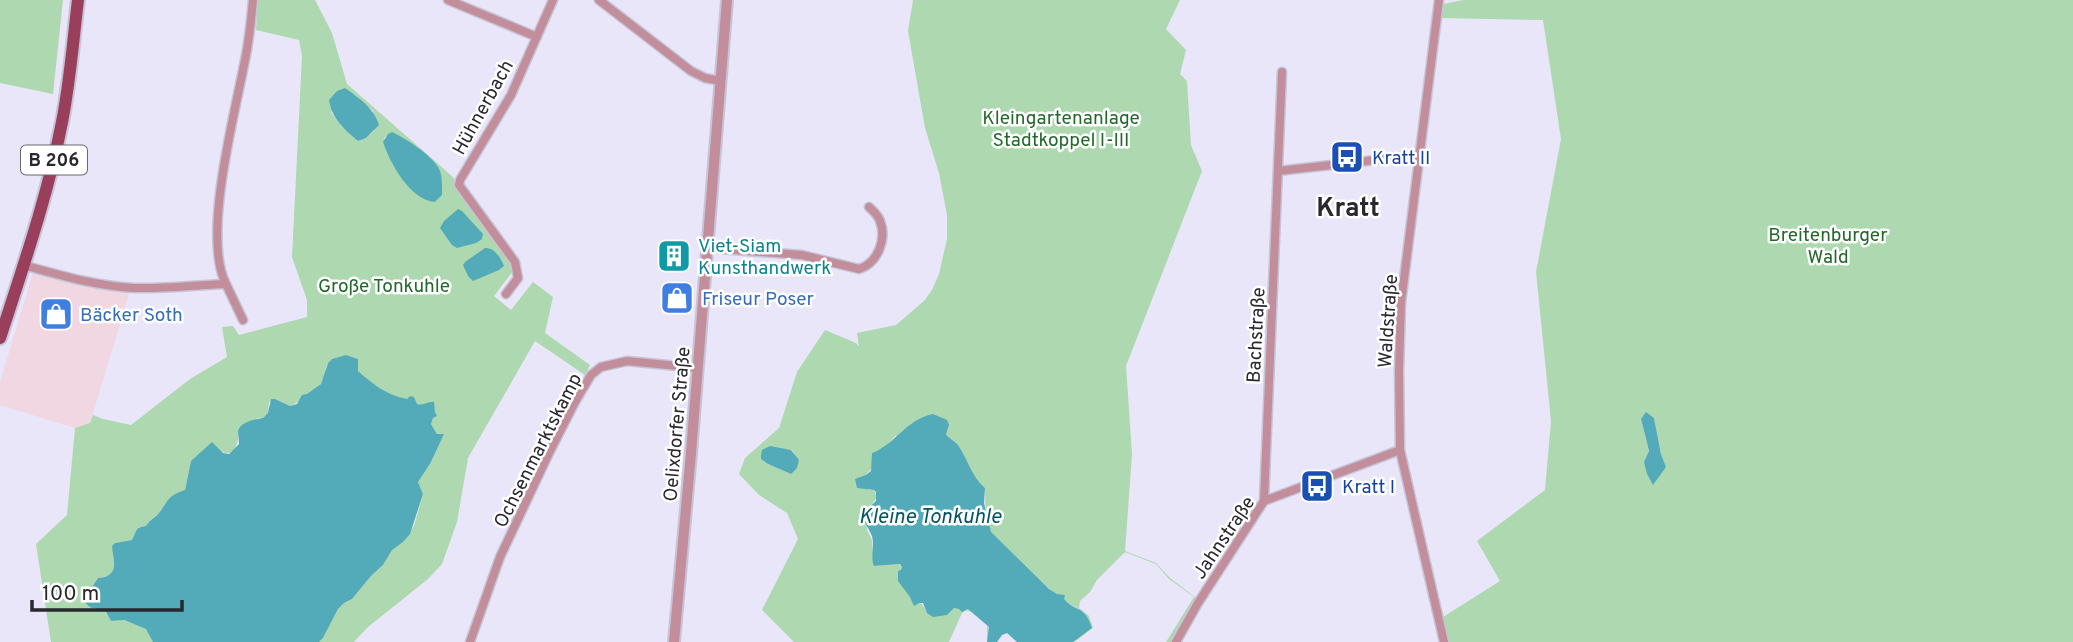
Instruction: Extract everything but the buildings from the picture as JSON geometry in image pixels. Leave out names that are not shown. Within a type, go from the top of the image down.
[{"type":"main road","name":"B 206","points":[[0,338],[54,159],[63,120],[78,0]]},
{"type":"street","points":[[243,320],[220,273],[219,215],[253,0]]},
{"type":"street","points":[[448,0],[537,37]]},
{"type":"street","name":"Hühnerbach","points":[[506,294],[518,278],[515,262],[459,185],[511,95],[553,0]]},
{"type":"street","points":[[599,0],[691,71],[705,78],[721,81]]},
{"type":"street","name":"Oelixdorfer Straße","points":[[674,642],[727,0]]},
{"type":"street","name":"Waldstraße","points":[[1439,0],[1399,328],[1400,450],[1444,642]]},
{"type":"street","name":"Bachstraße","points":[[1264,501],[1282,72]]},
{"type":"street","points":[[1278,171],[1420,155]]},
{"type":"street","points":[[708,248],[802,256],[859,269],[874,260],[880,247],[880,220],[869,207]]},
{"type":"street","points":[[23,265],[79,280],[134,288],[226,284]]},
{"type":"street","name":"Ochsenmarktskamp","points":[[470,642],[500,557],[556,439],[592,375],[601,367],[627,360],[698,368]]},
{"type":"street","name":"Jahnstraße","points":[[1176,642],[1264,501],[1400,450]]},
{"type":"shaded area","points":[[33,273],[130,291],[90,423],[75,428],[0,405],[0,382]]},
{"type":"green space","points":[[0,0],[63,0],[53,94],[0,83]]},
{"type":"green space","name":"Große Tonkuhle","points":[[258,0],[315,0],[332,33],[347,84],[453,177],[459,191],[513,263],[513,271],[494,296],[511,310],[533,282],[553,297],[545,333],[590,365],[585,375],[535,341],[468,458],[457,522],[442,564],[354,642],[319,642],[338,609],[352,599],[414,526],[423,494],[418,482],[430,464],[443,434],[437,434],[431,424],[434,406],[417,404],[410,396],[407,400],[386,392],[358,371],[358,359],[346,357],[329,362],[322,382],[298,402],[290,406],[275,399],[269,402],[268,414],[238,431],[236,446],[231,452],[218,449],[191,461],[185,490],[172,496],[146,526],[139,527],[132,540],[115,543],[114,570],[98,578],[87,594],[92,609],[105,610],[111,621],[123,620],[147,629],[153,642],[51,642],[36,544],[67,515],[75,428],[90,423],[93,415],[131,425],[190,379],[227,357],[222,327],[233,326],[239,335],[307,317],[307,300],[292,257],[302,56],[299,40],[256,30]],"holes":[[[354,94],[373,111],[374,131],[358,141],[341,126],[331,112]],[[392,132],[442,181],[442,195],[435,202],[384,138]]]},
{"type":"green space","name":"Kleingartenanlage Stadtkoppel I-III","points":[[913,0],[1180,0],[1166,29],[1186,50],[1180,74],[1187,81],[1191,145],[1202,171],[1126,366],[1132,454],[1125,551],[1156,563],[1196,598],[1173,642],[1166,642],[1194,597],[1169,579],[1156,564],[1125,552],[1080,601],[1079,608],[1089,616],[1093,628],[1073,642],[1085,631],[1079,609],[1051,590],[993,536],[988,521],[985,488],[976,478],[958,445],[946,434],[946,429],[895,436],[886,447],[872,453],[872,468],[866,475],[868,490],[874,490],[877,497],[870,507],[867,530],[872,540],[874,566],[899,564],[902,567],[903,586],[927,613],[947,615],[954,608],[966,610],[962,613],[949,642],[794,642],[762,610],[798,539],[787,513],[759,495],[739,474],[745,458],[779,428],[797,372],[825,330],[856,343],[859,347],[857,333],[896,325],[924,301],[939,274],[947,239],[947,215],[939,173],[925,128],[908,31]],"holes":[[[762,450],[792,450],[795,455],[791,474],[761,459]]]},
{"type":"green space","name":"Breitenburger Wald","points":[[1463,0],[2073,0],[2073,642],[1447,642],[1443,617],[1500,581],[1477,541],[1545,490],[1551,421],[1536,272],[1561,139],[1543,20],[1441,18],[1443,4]],"holes":[[[1654,418],[1666,467],[1644,462],[1649,452],[1641,419]]]},
{"type":"green space","points":[[972,612],[982,618],[988,625],[987,642],[987,624]]},
{"type":"water","points":[[345,88],[369,108],[379,125],[366,138],[358,141],[339,123],[329,100],[337,91]]},
{"type":"water","points":[[392,132],[410,142],[438,167],[442,195],[435,202],[417,195],[396,170],[383,142]]},
{"type":"water","points":[[458,209],[483,234],[482,239],[476,243],[457,248],[440,228]]},
{"type":"water","points":[[485,248],[494,251],[504,266],[473,281],[463,265]]},
{"type":"water","points":[[346,355],[358,359],[358,371],[386,392],[407,399],[414,397],[417,404],[434,402],[437,416],[431,424],[437,434],[444,434],[418,482],[423,494],[410,534],[392,550],[383,565],[352,599],[338,609],[319,642],[153,642],[146,629],[124,620],[111,621],[105,610],[88,605],[84,599],[98,578],[113,571],[112,546],[132,540],[138,528],[146,526],[172,496],[185,490],[191,461],[212,442],[223,453],[229,454],[239,444],[239,428],[263,418],[268,413],[271,399],[290,406],[297,404],[302,395],[321,384],[332,359]]},
{"type":"water","points":[[1646,412],[1654,418],[1666,467],[1653,485],[1644,462],[1649,451],[1641,419]]},
{"type":"water","name":"Kleine Tonkuhle","points":[[933,414],[947,420],[949,425],[946,434],[958,445],[976,478],[985,488],[984,503],[991,532],[1049,589],[1065,595],[1064,599],[1068,603],[1086,615],[1092,628],[1073,642],[1017,642],[1007,633],[997,642],[987,642],[989,627],[968,609],[962,612],[954,608],[947,615],[933,617],[927,613],[923,603],[914,606],[898,581],[898,571],[902,567],[900,564],[874,566],[872,536],[862,514],[876,501],[876,492],[857,488],[855,479],[871,471],[872,453],[888,444],[915,421]]},
{"type":"water","points":[[770,446],[791,450],[799,460],[797,468],[791,474],[761,459],[762,450]]},
{"type":"place","name":"Kratt II","points":[[1347,157]]},
{"type":"place","name":"Viet-Siam Kunsthandwerk","points":[[674,256]]},
{"type":"place","name":"Friseur Poser","points":[[677,298]]},
{"type":"place","name":"Bäcker Soth","points":[[56,314]]},
{"type":"place","name":"Kratt I","points":[[1317,486]]},
{"type":"district","name":"Kratt","points":[[1348,207]]}]
